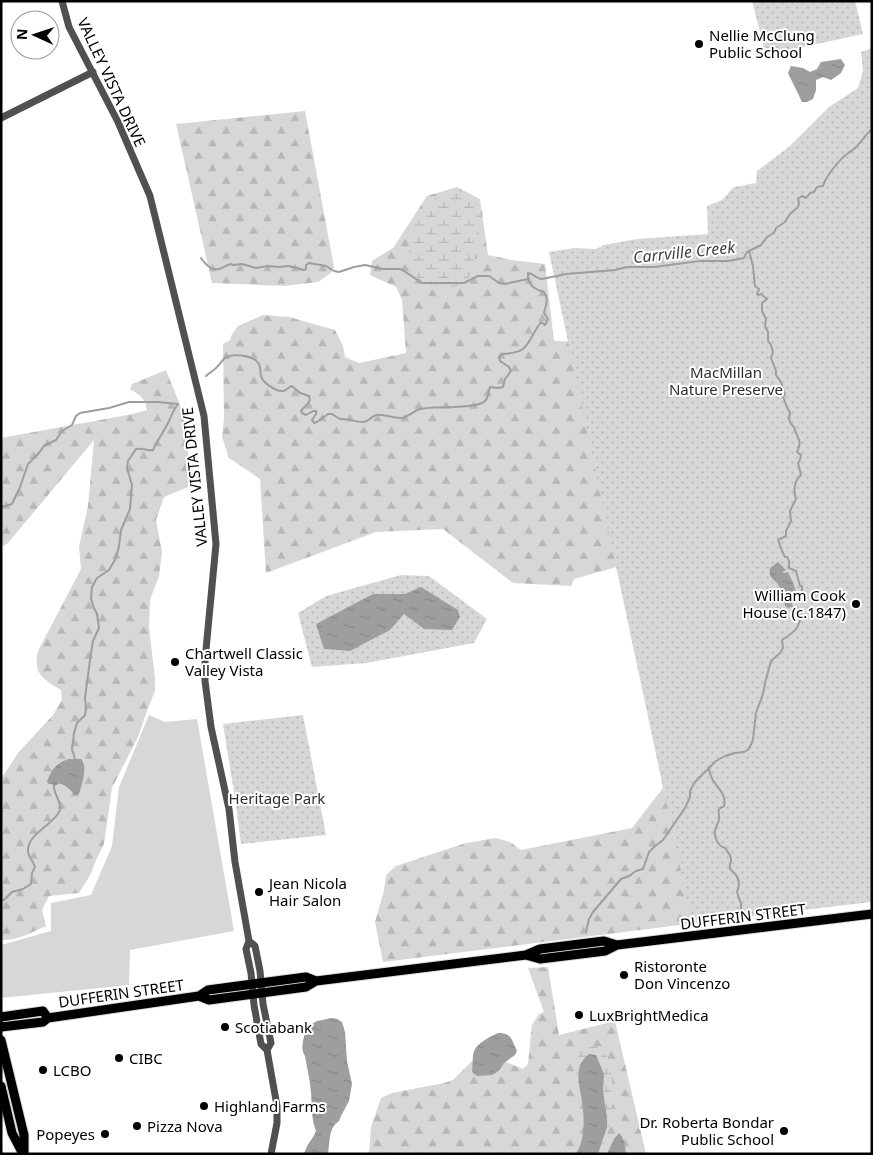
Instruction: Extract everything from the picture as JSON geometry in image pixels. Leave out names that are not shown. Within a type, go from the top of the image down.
[{"type":"main road","name":"DUFFERIN STREET","points":[[199,996],[209,1000],[306,988],[316,981],[526,955],[540,949],[595,942],[604,941],[617,945],[872,914]]},
{"type":"main road","name":"DUFFERIN STREET","points":[[1,1027],[43,1022],[48,1018],[199,996],[208,990],[306,977],[316,981]]},
{"type":"main road","name":"DUFFERIN STREET","points":[[1,1017],[43,1012],[48,1018]]},
{"type":"main road","points":[[1,1040],[24,1135],[24,1154]]},
{"type":"main road","points":[[1,1086],[12,1132],[24,1154]]},
{"type":"street","name":"VALLEY VISTA DRIVE","points":[[62,1],[69,26],[118,122],[150,196],[204,416],[216,544],[205,660],[206,681],[210,719],[229,810],[249,941],[255,946],[256,984]]},
{"type":"street","points":[[1,118],[93,72]]},
{"type":"street","points":[[256,984],[262,993],[271,1043],[267,1050]]},
{"type":"street","points":[[256,984],[252,994],[261,1044],[267,1050],[277,1106],[277,1122],[271,1154]]},
{"type":"green space","points":[[752,1],[855,1],[863,34],[766,55]]},
{"type":"green space","name":"MacMillan Nature Preserve","points":[[872,48],[872,902],[692,923],[549,252],[574,248],[596,249],[604,245],[637,239],[708,234],[707,206],[722,200],[734,187],[756,183],[757,171],[790,146],[829,107],[858,88],[863,71],[861,52]]},
{"type":"green space","points":[[305,111],[334,267],[331,273],[318,282],[284,286],[212,283],[176,124]]},
{"type":"green space","points":[[457,187],[480,199],[488,255],[545,264],[554,341],[732,345],[872,901],[383,962],[375,922],[384,891],[386,875],[396,866],[466,843],[496,838],[510,842],[521,850],[632,828],[663,788],[620,566],[574,579],[571,586],[513,583],[443,529],[376,532],[266,573],[260,479],[229,458],[222,437],[224,418],[223,344],[230,340],[238,326],[263,315],[289,317],[335,330],[343,346],[345,357],[359,363],[406,353],[402,300],[396,287],[370,275],[372,261],[393,248],[427,196]]},
{"type":"green space","points":[[457,190],[472,199],[483,212],[481,227],[472,269],[466,281],[457,286],[440,289],[414,276],[410,263],[409,249],[415,223],[437,196],[448,191]]},
{"type":"green space","points":[[166,370],[183,412],[191,476],[188,487],[164,497],[156,520],[162,552],[159,576],[150,600],[149,628],[155,691],[138,737],[112,788],[104,844],[91,873],[79,893],[49,896],[42,910],[46,926],[19,938],[1,940],[1,779],[18,753],[53,715],[62,700],[61,690],[44,679],[38,671],[37,659],[38,651],[81,569],[79,547],[88,506],[94,440],[8,543],[1,547],[1,438],[147,410],[146,403],[142,398],[130,389],[132,384]]},
{"type":"green space","points":[[401,575],[429,576],[487,619],[474,643],[366,663],[312,667],[298,613],[326,596]]},
{"type":"green space","points":[[149,715],[165,722],[197,719],[234,931],[130,950],[129,985],[1,998],[1,945],[51,931],[51,903],[91,895],[112,846],[119,787]]},
{"type":"green space","name":"Heritage Park","points":[[303,715],[326,835],[241,844],[223,724]]},
{"type":"green space","points":[[548,967],[559,1035],[615,1021],[646,1154],[369,1154],[371,1127],[381,1098],[392,1093],[453,1080],[473,1060],[475,1075],[501,1070],[504,1061],[523,1069],[528,1064],[532,1025],[539,1014],[544,1012],[528,968]]},
{"type":"green space","points":[[590,1044],[605,1053],[611,1071],[611,1118],[601,1154],[597,1154],[586,1059],[578,1089],[575,1079],[581,1049],[584,1045]]},
{"type":"water","points":[[841,59],[845,65],[841,73],[831,80],[823,77],[816,80],[816,90],[813,99],[802,102],[788,73],[791,66],[803,68],[810,72],[817,69],[821,62]]},
{"type":"water","points":[[778,562],[786,570],[783,573],[788,572],[796,592],[789,608],[785,606],[780,588],[770,574],[770,568]]},
{"type":"water","points":[[421,587],[458,610],[460,617],[452,630],[424,629],[404,614],[390,630],[350,651],[324,649],[316,624],[373,594],[405,594]]},
{"type":"water","points":[[69,759],[81,759],[84,766],[84,776],[79,794],[75,795],[59,783],[54,787],[47,782],[55,767]]},
{"type":"water","points":[[332,1018],[342,1022],[345,1032],[347,1061],[352,1084],[349,1101],[331,1132],[328,1154],[304,1154],[316,1131],[312,1117],[309,1078],[302,1049],[306,1027],[317,1021]]},
{"type":"water","points":[[498,1033],[509,1036],[517,1051],[515,1055],[504,1063],[500,1070],[492,1075],[477,1076],[472,1072],[474,1051],[481,1042]]},
{"type":"water","points":[[589,1054],[596,1055],[604,1074],[603,1091],[607,1127],[598,1154],[576,1154],[584,1128],[578,1076],[581,1064]]},
{"type":"water","points":[[619,1133],[624,1140],[626,1154],[607,1154],[614,1139]]},
{"type":"waterway","name":"Carrville Creek","points":[[528,279],[528,273],[542,279],[566,274],[615,270],[627,267],[654,267],[744,258],[747,252],[761,245],[767,237],[774,233],[776,228],[785,222],[798,207],[798,199],[802,196],[806,198],[817,187],[823,186],[837,164],[872,129]]},
{"type":"waterway","points":[[749,251],[755,286],[759,289],[757,294],[761,294],[767,299],[762,303],[762,311],[766,319],[765,326],[768,332],[768,341],[773,352],[771,358],[785,395],[783,396],[790,413],[789,419],[799,442],[797,452],[801,455],[798,463],[801,475],[795,486],[796,499],[790,511],[791,521],[786,531],[786,536],[778,540],[785,557],[789,561],[789,568],[796,571],[800,586],[802,586],[802,599],[793,599]]},
{"type":"waterway","points":[[201,258],[204,263],[213,269],[220,269],[231,264],[242,264],[256,268],[289,266],[304,270],[309,263],[326,266],[339,272],[365,265],[383,269],[401,269],[422,283],[464,283],[478,276],[489,276],[499,283],[505,284],[528,279]]},
{"type":"waterway","name":"Carrville Creek","points":[[206,376],[227,357],[240,355],[249,357],[257,361],[262,378],[270,386],[280,391],[292,386],[300,393],[309,396],[309,403],[301,411],[306,415],[316,411],[312,420],[314,423],[328,414],[332,414],[340,419],[363,422],[376,415],[402,418],[420,409],[479,404],[488,396],[490,387],[503,387],[505,379],[511,371],[509,367],[500,361],[499,357],[502,354],[523,349],[541,322],[545,325],[548,319],[544,313],[547,302],[546,295],[532,286],[528,279]]},
{"type":"waterway","points":[[1,507],[12,504],[28,464],[44,446],[56,440],[62,431],[72,425],[76,416],[80,413],[129,402],[178,404],[153,450],[136,449],[128,461],[127,468],[132,485],[130,509],[121,530],[116,558],[109,570],[97,578],[92,587],[91,598],[97,614],[99,628],[93,641],[91,653],[85,698],[85,715],[77,723],[74,733],[72,749],[75,759]]},
{"type":"waterway","points":[[586,932],[593,912],[621,879],[643,869],[649,852],[663,840],[685,808],[695,782],[716,761],[725,756],[749,749],[753,740],[756,713],[771,661],[783,648],[782,640],[796,629],[801,619],[802,614],[800,610],[791,606]]},
{"type":"waterway","points":[[709,767],[712,778],[725,800],[724,806],[719,810],[719,820],[715,836],[718,844],[725,848],[730,856],[730,869],[739,882],[737,892],[741,904],[741,913]]},
{"type":"waterway","points":[[1,901],[12,892],[23,889],[31,884],[32,873],[35,867],[28,854],[29,843],[37,833],[53,820],[60,810],[60,804],[54,787]]},
{"type":"place","name":"Nellie McClung Public School","points":[[699,44]]},
{"type":"place","name":"William Cook House (c.1847)","points":[[856,604]]},
{"type":"place","name":"Chartwell Classic Valley Vista","points":[[175,662]]},
{"type":"place","name":"Jean Nicola Hair Salon","points":[[259,892]]},
{"type":"place","name":"Ristoronte Don Vincenzo","points":[[624,975]]},
{"type":"place","name":"LuxBrightMedica","points":[[579,1015]]},
{"type":"place","name":"Scotiabank","points":[[225,1027]]},
{"type":"place","name":"CIBC","points":[[119,1058]]},
{"type":"place","name":"LCBO","points":[[43,1070]]},
{"type":"place","name":"Highland Farms","points":[[204,1106]]},
{"type":"place","name":"Pizza Nova","points":[[137,1126]]},
{"type":"place","name":"Dr. Roberta Bondar Public School","points":[[784,1131]]},
{"type":"place","name":"Popeyes","points":[[105,1134]]}]
